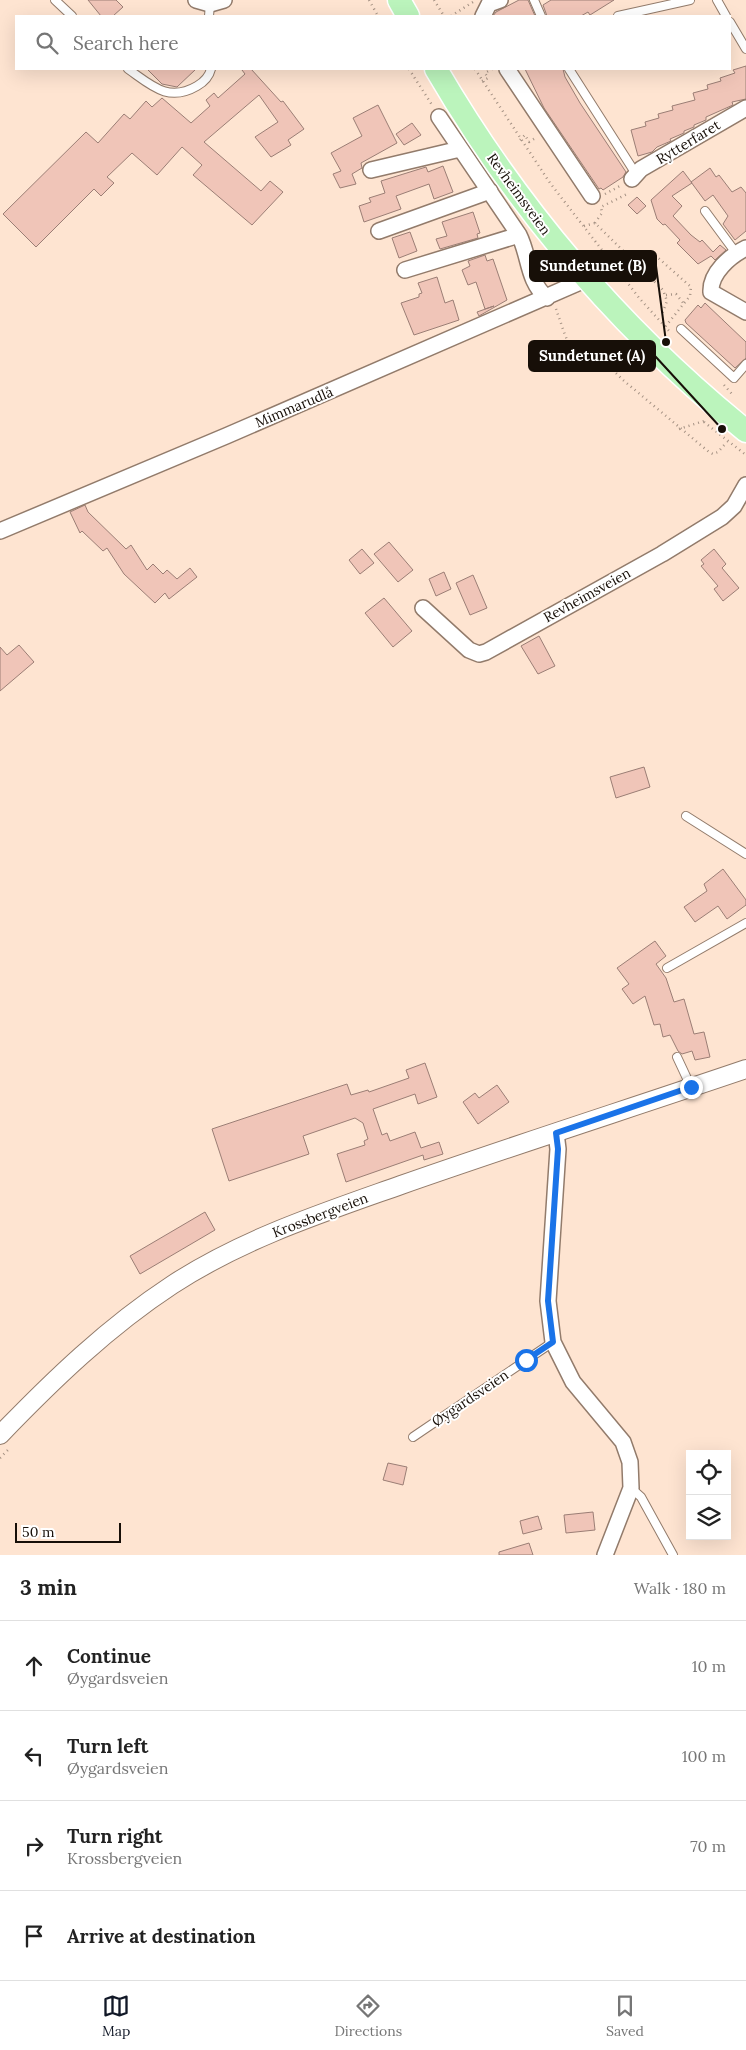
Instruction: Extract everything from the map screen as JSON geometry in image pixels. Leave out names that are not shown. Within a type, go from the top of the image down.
[{"type":"main road","points":[[400,0],[408,15]]},
{"type":"main road","name":"Revheimsveien","points":[[437,70],[475,132],[516,191],[587,279],[737,437]]},
{"type":"street","points":[[484,15],[490,4],[500,0]]},
{"type":"street","points":[[508,70],[573,182],[592,196]]},
{"type":"street","name":"Rytterfaret","points":[[634,177],[746,108]]},
{"type":"street","name":"Revheimsveien","points":[[439,117],[519,235],[526,252],[531,277],[540,292],[551,302]]},
{"type":"street","points":[[371,170],[460,149]]},
{"type":"street","points":[[379,231],[490,191]]},
{"type":"street","points":[[405,270],[519,235]]},
{"type":"street","points":[[741,250],[713,278],[711,292],[746,312]]},
{"type":"street","name":"Mimmarudlå","points":[[0,531],[551,302],[587,279]]},
{"type":"street","name":"Revheimsveien","points":[[423,608],[469,650],[479,654],[486,652],[662,554],[722,517],[734,506],[746,485]]},
{"type":"street","name":"Krossbergveien","points":[[6,1440],[96,1342],[131,1314],[174,1284],[236,1248],[312,1217],[746,1069]]},
{"type":"street","points":[[556,1133],[558,1149],[548,1301],[553,1342],[573,1382],[623,1442],[630,1462],[631,1488],[605,1555]]},
{"type":"lane","points":[[55,0],[71,15]]},
{"type":"lane","points":[[534,0],[541,15]]},
{"type":"lane","points":[[622,15],[690,0]]},
{"type":"lane","points":[[717,0],[725,15]]},
{"type":"lane","points":[[731,24],[746,49]]},
{"type":"lane","points":[[130,70],[163,92],[173,94],[194,88],[204,82],[210,70]]},
{"type":"lane","points":[[570,70],[634,177]]},
{"type":"lane","points":[[705,211],[741,250]]},
{"type":"lane","points":[[681,329],[734,378],[746,364]]},
{"type":"lane","points":[[686,816],[746,854]]},
{"type":"lane","points":[[667,968],[746,923]]},
{"type":"lane","points":[[677,1056],[691,1087]]},
{"type":"lane","name":"Øygardsveien","points":[[413,1437],[553,1342]]},
{"type":"lane","points":[[631,1488],[641,1496],[673,1555]]},
{"type":"path","points":[[369,0],[377,15]]},
{"type":"path","points":[[434,0],[443,15]]},
{"type":"path","points":[[453,15],[477,0]]},
{"type":"path","points":[[410,70],[439,117]]},
{"type":"path","points":[[476,70],[520,140],[584,226],[673,335]]},
{"type":"path","points":[[482,81],[488,78],[485,72],[490,70]]},
{"type":"path","points":[[520,140],[525,136],[529,142]]},
{"type":"path","points":[[592,196],[597,198],[634,177]]},
{"type":"path","points":[[584,226],[595,223],[666,295],[666,306],[662,314]]},
{"type":"path","points":[[638,266],[651,256],[656,256],[691,287],[690,296],[665,327]]},
{"type":"path","points":[[666,295],[676,294],[684,304]]},
{"type":"path","points":[[551,302],[574,357],[589,367],[609,366],[622,357]]},
{"type":"path","points":[[609,366],[680,429],[713,454],[737,437]]},
{"type":"path","points":[[720,381],[733,394]]},
{"type":"path","points":[[680,429],[704,421]]},
{"type":"path","points":[[0,1458],[6,1440]]},
{"type":"building","points":[[88,0],[116,0],[123,7],[114,15],[100,15]]},
{"type":"building","points":[[519,0],[528,0],[535,15],[494,15]]},
{"type":"building","points":[[551,0],[614,0],[590,15],[588,12],[583,15],[547,15],[543,5]]},
{"type":"building","points":[[746,66],[746,99],[732,102],[733,105],[706,117],[706,120],[670,139],[671,141],[657,147],[652,152],[638,156],[631,130],[646,126],[645,122],[659,118],[658,114],[673,110],[672,106],[695,100],[693,93],[708,89],[707,85],[721,81],[720,78],[735,73],[733,70]]},
{"type":"building","points":[[148,70],[195,70],[177,87],[162,84]]},
{"type":"building","points":[[242,70],[252,70],[281,102],[283,101],[304,129],[288,140],[291,145],[271,157],[255,137],[278,122],[259,95],[204,142],[261,191],[270,181],[283,192],[252,225],[193,175],[202,165],[182,147],[157,175],[132,153],[107,177],[114,183],[101,196],[94,189],[36,247],[3,214],[86,132],[98,143],[124,114],[130,119],[146,101],[152,107],[162,98],[191,123],[210,106],[206,100],[214,93],[218,98],[245,74]]},
{"type":"building","points":[[525,70],[563,70],[565,77],[580,103],[626,172],[623,177],[603,190],[599,189],[544,108]]},
{"type":"building","points":[[378,105],[397,143],[361,163],[362,168],[352,174],[356,184],[340,188],[333,174],[341,171],[331,153],[362,136],[353,118]]},
{"type":"building","points":[[412,123],[421,135],[404,145],[396,134]]},
{"type":"building","points":[[443,166],[453,192],[434,199],[429,184],[396,196],[401,209],[364,222],[359,206],[371,202],[369,198],[385,193],[381,181],[426,167],[428,172]]},
{"type":"building","points":[[710,168],[716,177],[719,175],[732,192],[741,187],[746,193],[746,231],[735,240],[723,224],[728,216],[713,195],[705,201],[691,182]]},
{"type":"building","points":[[683,171],[692,183],[672,196],[682,206],[673,216],[691,235],[700,242],[702,240],[713,252],[720,245],[726,250],[715,260],[711,256],[698,264],[677,243],[680,240],[665,224],[663,225],[657,219],[651,200]]},
{"type":"building","points":[[637,197],[646,206],[637,214],[628,205]]},
{"type":"building","points":[[473,212],[480,233],[477,234],[478,238],[440,249],[436,239],[447,236],[442,222]]},
{"type":"building","points":[[410,232],[417,251],[399,258],[392,238]]},
{"type":"building","points":[[485,255],[487,261],[493,259],[507,300],[479,316],[477,312],[494,306],[485,309],[476,282],[468,285],[462,270],[470,266],[468,261]]},
{"type":"building","points":[[437,277],[445,303],[453,300],[459,320],[414,335],[401,303],[419,297],[419,294],[422,293],[418,283]]},
{"type":"building","points":[[705,303],[746,342],[746,358],[735,368],[686,323],[685,320],[698,305],[701,308]]},
{"type":"building","points":[[85,505],[88,512],[126,549],[131,545],[147,570],[153,564],[163,574],[167,570],[177,579],[190,568],[197,577],[169,599],[165,593],[155,603],[124,574],[107,548],[103,551],[82,531],[80,533],[70,512]]},
{"type":"building","points":[[389,542],[413,570],[398,582],[374,554]]},
{"type":"building","points":[[362,549],[374,563],[360,574],[349,560]]},
{"type":"building","points":[[714,549],[726,564],[722,568],[739,588],[723,601],[714,589],[718,586],[701,566],[704,564],[701,560]]},
{"type":"building","points":[[444,572],[451,589],[436,596],[429,579]]},
{"type":"building","points":[[473,575],[487,608],[470,615],[456,583]]},
{"type":"building","points":[[384,598],[412,631],[393,647],[365,613]]},
{"type":"building","points":[[539,636],[555,666],[538,674],[521,646]]},
{"type":"building","points":[[19,645],[34,662],[0,691],[0,647],[7,655]]},
{"type":"building","points":[[644,767],[650,787],[616,798],[610,777]]},
{"type":"building","points":[[723,869],[746,900],[746,905],[727,919],[718,906],[695,922],[684,907],[707,891],[704,884]]},
{"type":"building","points":[[655,941],[666,956],[656,964],[666,978],[674,1002],[684,999],[694,1034],[704,1032],[710,1057],[695,1060],[692,1051],[682,1054],[678,1051],[670,1035],[663,1037],[660,1024],[654,1025],[645,996],[633,1004],[622,989],[629,984],[617,968]]},
{"type":"building","points":[[425,1063],[437,1097],[418,1104],[415,1094],[373,1109],[382,1135],[387,1133],[390,1141],[415,1132],[421,1148],[439,1142],[443,1154],[424,1160],[423,1155],[346,1182],[337,1154],[365,1145],[364,1141],[368,1139],[363,1123],[355,1118],[303,1136],[309,1154],[229,1181],[212,1129],[347,1084],[351,1095],[368,1090],[369,1092],[409,1078],[406,1070]]},
{"type":"building","points":[[497,1085],[509,1102],[478,1124],[463,1102],[475,1093],[479,1098]]},
{"type":"building","points":[[205,1212],[215,1230],[140,1274],[130,1256]]},
{"type":"building","points":[[388,1463],[407,1467],[403,1485],[383,1480]]},
{"type":"building","points":[[593,1512],[595,1530],[566,1533],[564,1515]]},
{"type":"building","points":[[538,1516],[542,1529],[523,1534],[520,1521]]},
{"type":"building","points":[[529,1543],[533,1555],[499,1555],[499,1552]]},
{"type":"place","name":"Sundetunet (B)","points":[[666,342]]},
{"type":"place","name":"Sundetunet (A)","points":[[722,429]]},
{"type":"route","points":[[526,1360],[553,1342],[548,1301],[558,1149],[556,1133],[691,1087]]}]
